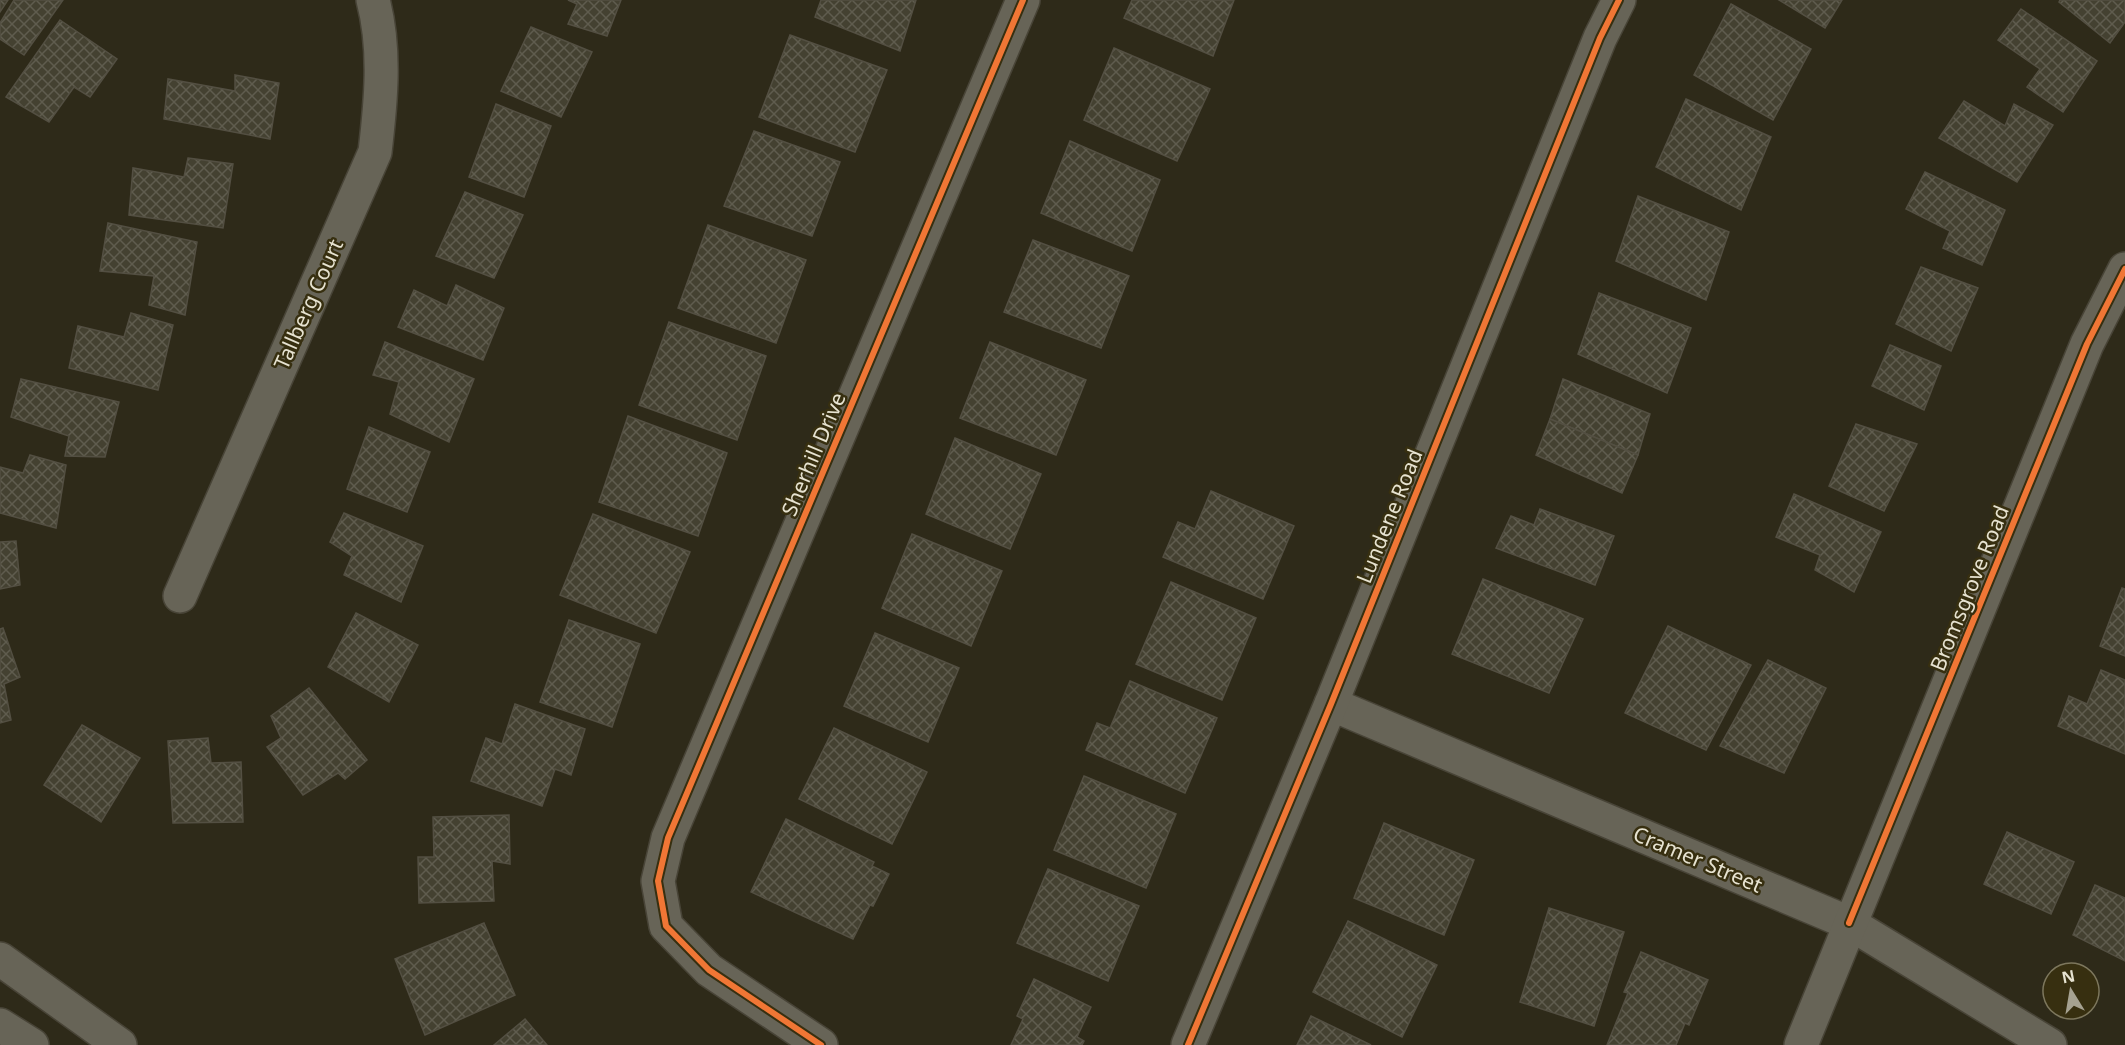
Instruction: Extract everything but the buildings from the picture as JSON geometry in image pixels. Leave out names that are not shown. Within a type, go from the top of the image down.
[{"type":"street","name":"Tallberg Court","points":[[180,596],[375,152],[382,79],[378,20],[373,0]]},
{"type":"street","name":"Sherhill Drive","points":[[821,1045],[709,970],[666,926],[658,881],[668,838],[1023,0]]},
{"type":"street","name":"Lundene Road","points":[[1188,1045],[1331,704],[1600,38],[1619,0]]},
{"type":"street","name":"Bromsgrove Road","points":[[1801,1045],[2087,344],[2125,269]]},
{"type":"street","name":"Cramer Street","points":[[1331,704],[1850,923],[2050,1045]]},
{"type":"street","points":[[0,959],[120,1045]]},
{"type":"street","points":[[0,1025],[32,1045]]},
{"type":"cycle path","points":[[821,1045],[709,970],[666,926],[658,881],[668,838],[1023,0]]},
{"type":"cycle path","points":[[1188,1045],[1331,704],[1600,38],[1619,0]]},
{"type":"cycle path","points":[[1849,923],[2087,344],[2125,269]]}]
